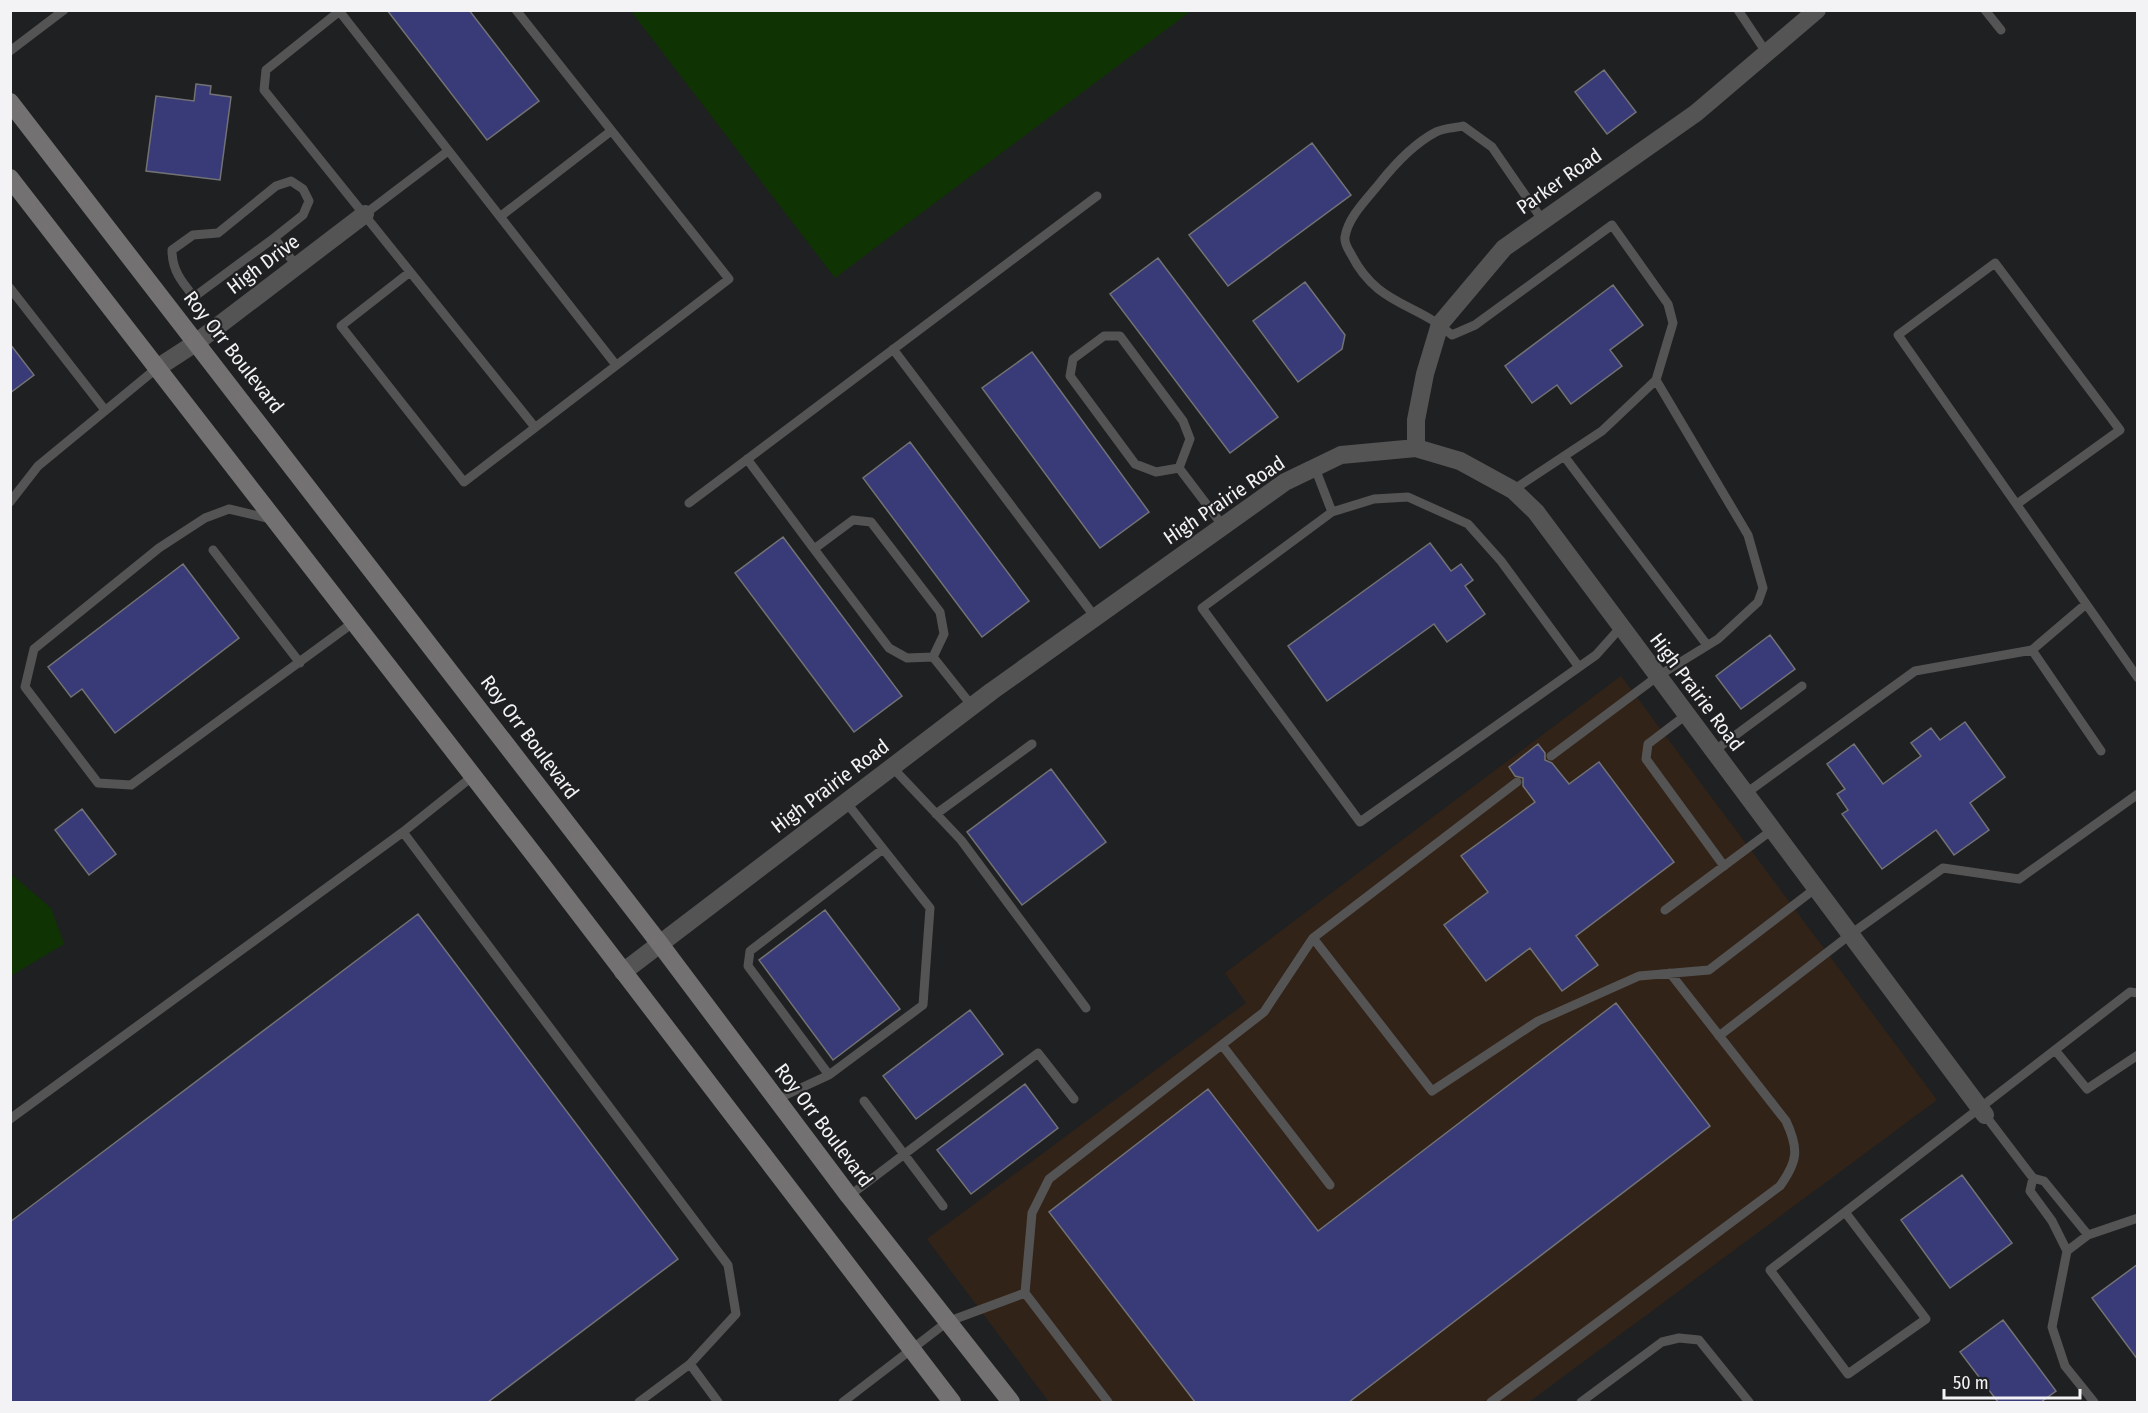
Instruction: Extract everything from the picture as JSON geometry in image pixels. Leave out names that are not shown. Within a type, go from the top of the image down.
[{"type":"main road","name":"Roy Orr Boulevard","points":[[10,102],[660,944],[849,1196],[1011,1402]]},
{"type":"main road","points":[[10,178],[276,520],[952,1402]]},
{"type":"street","name":"Parker Road","points":[[1416,448],[1416,420],[1425,374],[1440,324],[1504,248],[1696,112],[1817,10]]},
{"type":"street","name":"High Drive","points":[[157,368],[197,342],[365,214]]},
{"type":"street","name":"High Prairie Road","points":[[623,972],[972,706],[1285,482],[1341,455],[1416,448],[1460,461],[1513,490],[1536,513],[1983,1112]]},
{"type":"lane","points":[[10,51],[64,10]]},
{"type":"lane","points":[[410,272],[341,326],[465,482],[534,426],[729,279],[516,10]]},
{"type":"lane","points":[[1738,10],[1766,52]]},
{"type":"lane","points":[[1985,10],[2001,30]]},
{"type":"lane","points":[[534,426],[264,90],[266,70],[340,11],[616,365]]},
{"type":"lane","points":[[1513,490],[1602,431],[1656,380],[1673,323],[1668,304],[1612,225],[1467,330],[1452,335],[1440,324],[1391,300],[1369,280],[1356,264],[1345,242],[1352,217],[1388,174],[1416,147],[1438,131],[1463,126],[1492,147],[1543,220]]},
{"type":"lane","points":[[501,216],[611,130]]},
{"type":"lane","points":[[365,214],[448,151]]},
{"type":"lane","points":[[291,181],[303,189],[309,201],[303,215],[274,238],[194,297],[177,275],[172,264],[172,250],[193,235],[218,233],[276,186],[291,181]]},
{"type":"lane","points":[[689,503],[1097,196]]},
{"type":"lane","points":[[274,238],[297,266]]},
{"type":"lane","points":[[2018,504],[2120,430],[1995,263],[1899,334],[2138,678]]},
{"type":"lane","points":[[10,288],[105,410]]},
{"type":"lane","points":[[1104,336],[1120,336],[1183,421],[1190,439],[1179,468],[1156,472],[1135,464],[1070,376],[1073,359],[1104,336]]},
{"type":"lane","points":[[893,349],[1095,617]]},
{"type":"lane","points":[[10,502],[38,466],[157,368]]},
{"type":"lane","points":[[1551,756],[1658,676],[1718,639],[1758,602],[1763,588],[1748,535],[1656,380]]},
{"type":"lane","points":[[1564,456],[1707,645]]},
{"type":"lane","points":[[747,459],[889,648],[908,658],[933,657]]},
{"type":"lane","points":[[1179,468],[1223,526]]},
{"type":"lane","points":[[1315,468],[1332,512]]},
{"type":"lane","points":[[1579,667],[1501,561],[1468,524],[1408,497],[1374,499],[1332,512],[1202,609],[1360,822],[1596,655],[1621,627]]},
{"type":"lane","points":[[276,520],[229,509],[205,518],[159,548],[34,649],[25,687],[98,783],[130,785],[354,622]]},
{"type":"lane","points":[[814,549],[853,520],[871,522],[940,612],[944,634],[933,657]]},
{"type":"lane","points":[[213,550],[300,663]]},
{"type":"lane","points":[[1745,794],[1915,671],[2032,650],[2086,604]]},
{"type":"lane","points":[[2032,650],[2101,751]]},
{"type":"lane","points":[[933,657],[972,706]]},
{"type":"lane","points":[[1714,751],[1802,686]]},
{"type":"lane","points":[[1686,715],[1648,744],[1646,759],[1724,866]]},
{"type":"lane","points":[[936,814],[1032,744]]},
{"type":"lane","points":[[892,767],[961,840],[1086,1008]]},
{"type":"lane","points":[[10,1119],[403,832],[473,776]]},
{"type":"lane","points":[[1108,1402],[1025,1293],[1032,1213],[1048,1179],[1264,1012],[1313,938],[1517,782]]},
{"type":"lane","points":[[1719,1036],[1851,934],[1943,868],[2019,879],[2138,794]]},
{"type":"lane","points":[[777,1100],[829,1075],[923,1005],[930,908],[846,802]]},
{"type":"lane","points":[[1665,910],[1772,830]]},
{"type":"lane","points":[[403,832],[728,1264],[736,1314],[690,1364],[639,1402]]},
{"type":"lane","points":[[829,1075],[748,966],[750,951],[883,849]]},
{"type":"lane","points":[[1313,938],[1432,1091],[1538,1021],[1639,976],[1709,970],[1816,888]]},
{"type":"lane","points":[[1491,1402],[1780,1186],[1793,1168],[1796,1143],[1786,1120],[1670,973]]},
{"type":"lane","points":[[1845,1212],[1926,1319],[1848,1374],[1770,1270],[1845,1212],[1983,1112],[2055,1050],[2130,992],[2138,993]]},
{"type":"lane","points":[[1222,1045],[1330,1185]]},
{"type":"lane","points":[[2055,1050],[2086,1089],[2138,1055]]},
{"type":"lane","points":[[849,1196],[1038,1053],[1074,1099]]},
{"type":"lane","points":[[864,1101],[943,1206]]},
{"type":"lane","points":[[1983,1112],[2033,1178],[2044,1181],[2088,1235]]},
{"type":"lane","points":[[2033,1178],[2030,1191],[2052,1221],[2067,1251],[2052,1327],[2065,1366],[2094,1402]]},
{"type":"lane","points":[[2067,1251],[2088,1235],[2138,1218]]},
{"type":"lane","points":[[843,1402],[947,1322],[1025,1293]]},
{"type":"lane","points":[[1581,1402],[1662,1342],[1679,1338],[1699,1340],[1749,1402]]},
{"type":"lane","points":[[690,1364],[718,1402]]},
{"type":"shaded area","points":[[1621,676],[1937,1100],[1529,1402],[1049,1402],[927,1239],[1246,1003],[1225,973]]},
{"type":"green space","points":[[631,11],[1191,11],[835,278]]},
{"type":"green space","points":[[11,874],[51,908],[64,944],[11,976]]},
{"type":"building","points":[[387,10],[469,10],[539,101],[487,140]]},
{"type":"building","points":[[1604,70],[1636,112],[1607,134],[1575,92]]},
{"type":"building","points":[[196,84],[211,86],[210,94],[231,97],[220,180],[146,171],[156,96],[194,101]]},
{"type":"building","points":[[1312,143],[1351,195],[1228,286],[1189,235]]},
{"type":"building","points":[[1158,258],[1278,417],[1230,453],[1110,294]]},
{"type":"building","points":[[1305,282],[1345,335],[1342,349],[1298,382],[1253,321]]},
{"type":"building","points":[[1613,285],[1643,325],[1610,350],[1622,366],[1571,404],[1557,385],[1532,403],[1505,366]]},
{"type":"building","points":[[10,344],[34,375],[10,393]]},
{"type":"building","points":[[1032,352],[1149,512],[1100,548],[982,388]]},
{"type":"building","points":[[910,442],[1029,601],[982,637],[863,478]]},
{"type":"building","points":[[783,537],[902,696],[854,732],[735,573]]},
{"type":"building","points":[[1430,543],[1451,571],[1461,564],[1473,580],[1465,586],[1485,614],[1447,642],[1434,624],[1327,701],[1288,646]]},
{"type":"building","points":[[183,564],[239,638],[115,733],[82,689],[71,697],[48,667]]},
{"type":"building","points":[[1770,635],[1795,669],[1741,709],[1716,676]]},
{"type":"building","points":[[1965,722],[2005,777],[1970,803],[1989,830],[1954,855],[1936,830],[1882,869],[1842,814],[1848,810],[1837,794],[1845,789],[1827,764],[1854,744],[1883,784],[1921,756],[1911,743],[1931,728],[1940,740]]},
{"type":"building","points":[[1538,744],[1545,753],[1545,760],[1552,763],[1569,784],[1599,762],[1674,862],[1576,936],[1598,965],[1562,991],[1530,948],[1486,981],[1444,925],[1488,892],[1461,856],[1535,802],[1523,786],[1523,778],[1515,776],[1509,767]]},
{"type":"building","points":[[1051,769],[1106,842],[1022,905],[967,832]]},
{"type":"building","points":[[82,809],[116,854],[89,875],[55,830]]},
{"type":"building","points":[[825,910],[900,1009],[833,1060],[759,960]]},
{"type":"building","points":[[418,914],[678,1259],[488,1402],[10,1402],[10,1222]]},
{"type":"building","points":[[1616,1003],[1710,1126],[1349,1402],[1195,1402],[1049,1212],[1208,1089],[1318,1231]]},
{"type":"building","points":[[970,1010],[1003,1054],[916,1119],[883,1076]]},
{"type":"building","points":[[1025,1084],[1058,1128],[971,1194],[937,1150]]},
{"type":"building","points":[[1962,1175],[2012,1243],[1950,1288],[1901,1220]]},
{"type":"building","points":[[2138,1264],[2138,1360],[2092,1298]]},
{"type":"building","points":[[2003,1320],[2056,1391],[2041,1402],[1998,1402],[1960,1352]]}]
